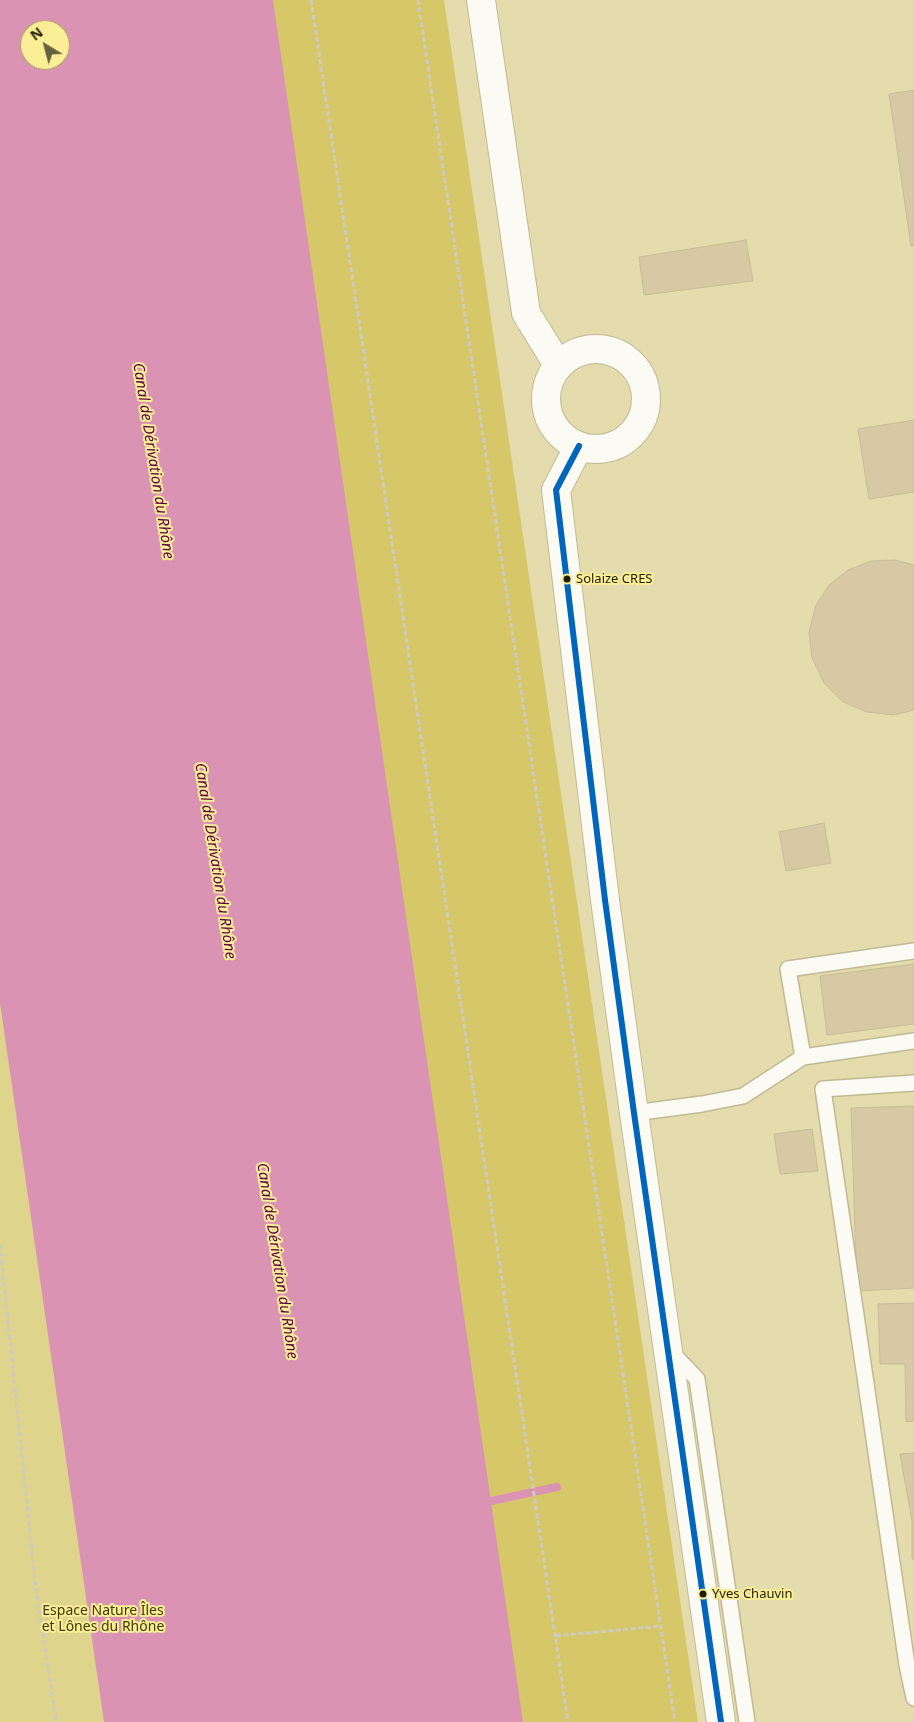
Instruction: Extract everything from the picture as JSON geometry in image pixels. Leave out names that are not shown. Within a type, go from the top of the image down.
[{"type":"street","points":[[481,0],[526,313],[558,366]]},
{"type":"street","points":[[584,350],[606,350],[614,352],[627,360],[637,371],[644,384],[646,399],[643,414],[637,427],[627,438],[603,448],[591,449],[579,446],[565,439],[554,426],[547,412],[546,395],[550,379],[558,366],[570,356],[584,350]]},
{"type":"street","points":[[579,446],[556,490],[605,900],[721,1722]]},
{"type":"lane","points":[[803,1057],[788,969],[914,951]]},
{"type":"lane","points":[[634,1113],[702,1104],[743,1096],[803,1057],[914,1041]]},
{"type":"lane","points":[[914,1083],[823,1089],[906,1656],[914,1698]]},
{"type":"lane","points":[[667,1348],[697,1379],[747,1722]]},
{"type":"path","points":[[310,0],[568,1722]]},
{"type":"path","points":[[418,0],[675,1722]]},
{"type":"path","points":[[0,1245],[35,1581],[56,1722]]},
{"type":"path","points":[[556,1636],[661,1626]]},
{"type":"green space","name":"Espace Nature Îles et Lônes du Rhône","points":[[0,89],[220,1722],[0,1722]]},
{"type":"shaded area","points":[[268,0],[444,0],[698,1722],[510,1722]]},
{"type":"water","name":"Canal de Dérivation du Rhône","points":[[0,0],[273,0],[523,1722],[104,1722],[0,1003]]},
{"type":"building","points":[[914,90],[914,246],[911,246],[889,94]]},
{"type":"building","points":[[746,240],[753,281],[644,295],[639,257]]},
{"type":"building","points":[[914,420],[914,492],[869,499],[858,429]]},
{"type":"building","points":[[895,560],[914,565],[914,710],[894,715],[867,712],[843,702],[824,683],[812,658],[809,632],[816,605],[829,585],[848,570],[871,561]]},
{"type":"building","points":[[824,823],[831,863],[786,871],[779,832]]},
{"type":"building","points":[[914,964],[914,1024],[827,1035],[820,976]]},
{"type":"building","points":[[914,1106],[914,1288],[857,1291],[851,1108]]},
{"type":"building","points":[[812,1129],[818,1171],[780,1174],[774,1134]]},
{"type":"building","points":[[914,1303],[914,1421],[906,1422],[905,1364],[880,1364],[878,1304]]},
{"type":"building","points":[[914,1453],[914,1559],[912,1559],[912,1521],[900,1454]]},
{"type":"waterway","points":[[491,1501],[557,1487]]},
{"type":"transit line","points":[[579,446],[556,490],[605,900],[721,1722]]},
{"type":"place","name":"Solaize CRES","points":[[567,579]]},
{"type":"place","name":"Yves Chauvin","points":[[703,1594]]}]
